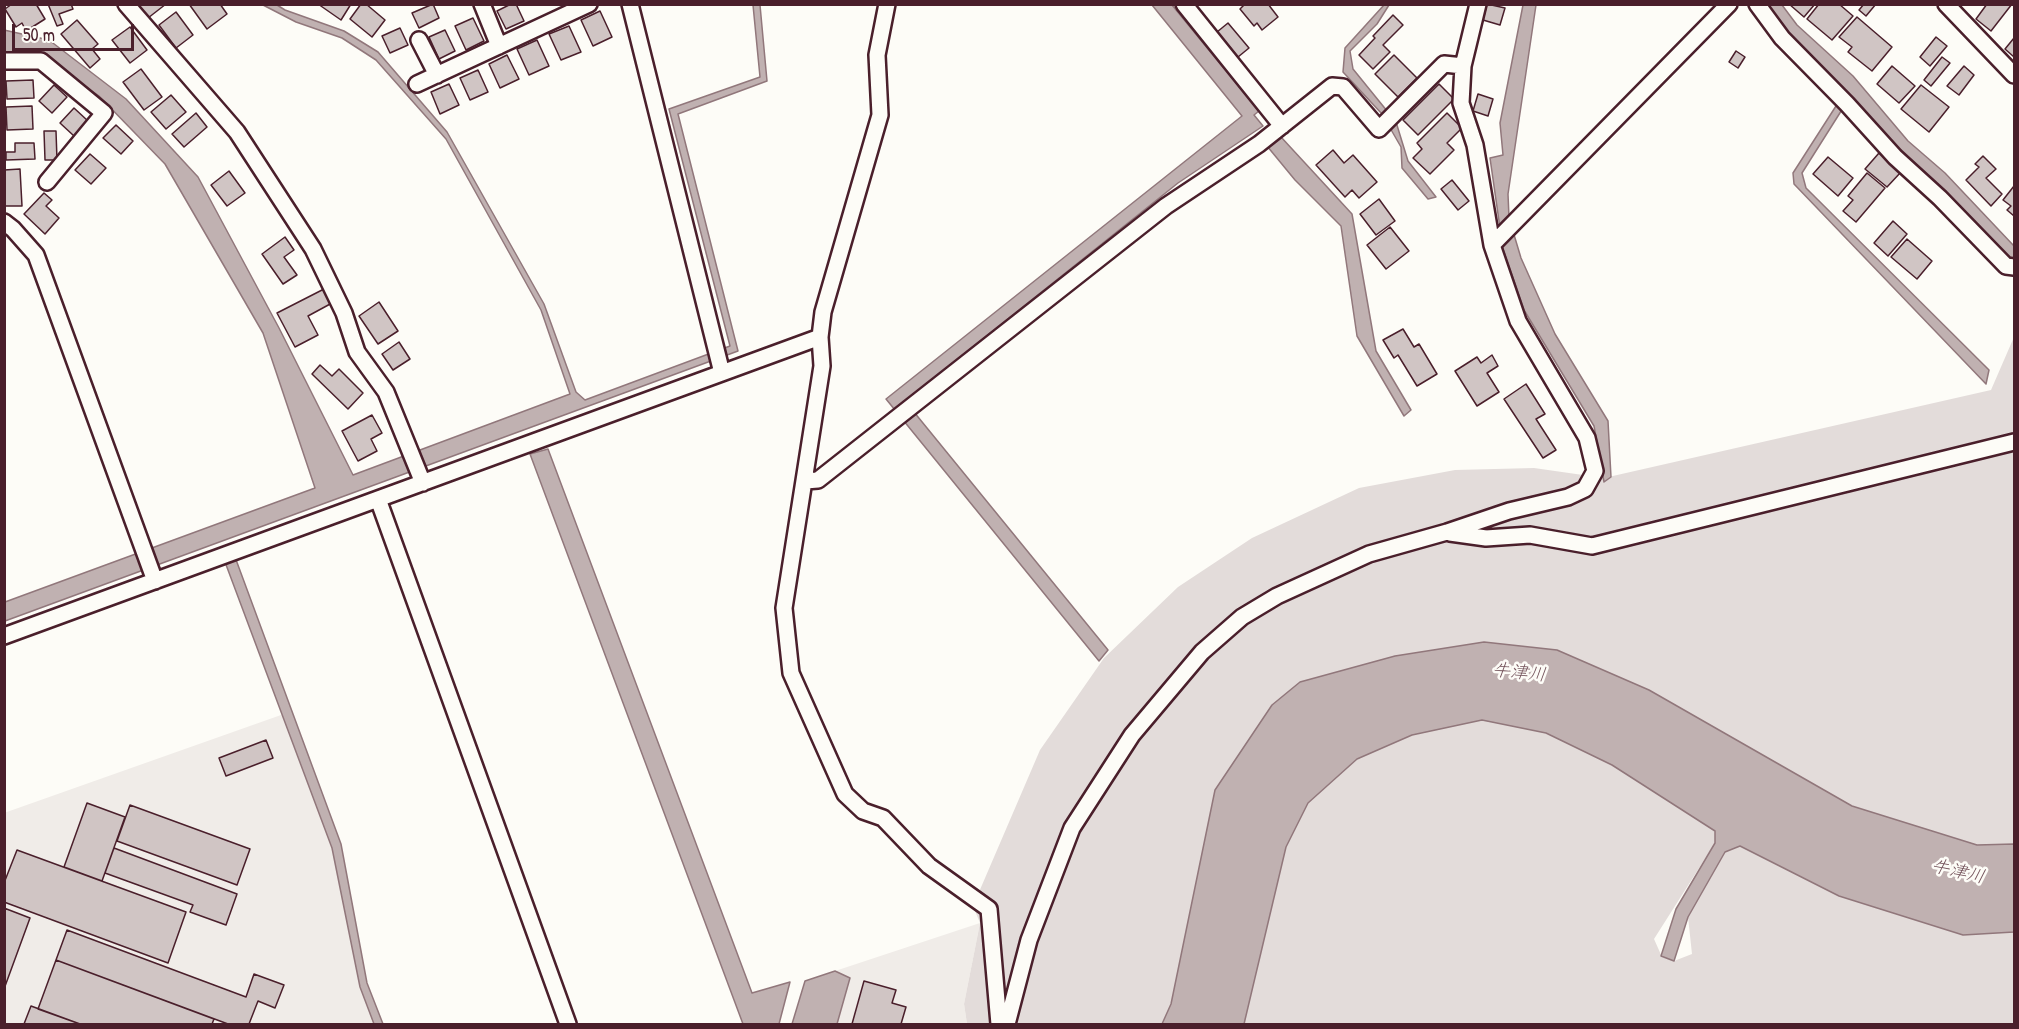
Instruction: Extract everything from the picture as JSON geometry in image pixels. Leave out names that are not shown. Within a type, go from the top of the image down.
[{"type":"street","points":[[126,4],[237,132],[313,249],[344,313],[357,352],[386,392],[423,483]]},
{"type":"street","points":[[482,4],[499,46]]},
{"type":"street","points":[[417,84],[589,4]]},
{"type":"street","points":[[630,4],[719,361]]},
{"type":"street","points":[[887,4],[877,55],[880,115],[823,312],[820,337],[822,366],[784,608],[791,673],[845,794],[863,812],[883,818],[929,866],[989,909],[999,1024]]},
{"type":"street","points":[[1184,4],[1282,126]]},
{"type":"street","points":[[1007,1024],[1029,940],[1072,828],[1132,735],[1202,652],[1242,617],[1277,596],[1369,554],[1447,532],[1509,511],[1568,497],[1585,489],[1594,471],[1587,438],[1518,321],[1492,245],[1475,145],[1461,103],[1463,66],[1478,4]]},
{"type":"street","points":[[1492,245],[1729,4]]},
{"type":"street","points":[[1757,4],[1782,38],[1913,175],[1940,198],[2006,266],[2014,267]]},
{"type":"street","points":[[1946,4],[2014,75]]},
{"type":"street","points":[[419,40],[436,75]]},
{"type":"street","points":[[4,61],[41,61],[104,113],[47,182]]},
{"type":"street","points":[[805,481],[818,480],[1166,206],[1259,144],[1332,86],[1343,87],[1379,129],[1444,64],[1463,66]]},
{"type":"street","points":[[4,222],[36,255],[155,581]]},
{"type":"street","points":[[4,636],[423,483],[719,361],[820,337]]},
{"type":"street","points":[[1447,532],[1486,538],[1530,535],[1592,546],[2014,442]]},
{"type":"street","points":[[378,500],[568,1024]]},
{"type":"shaded area","points":[[2014,337],[2014,844],[1977,845],[1852,806],[1649,690],[1557,650],[1395,656],[1301,682],[1272,705],[1171,1004],[1162,1024],[967,1024],[964,1004],[980,923],[973,906],[1040,750],[1104,658],[1178,587],[1252,538],[1359,488],[1455,470],[1534,468],[1604,478],[1991,390]]},
{"type":"shaded area","points":[[281,715],[288,716],[336,849],[365,988],[379,1024],[5,1024],[4,813]]},
{"type":"shaded area","points":[[1482,720],[1546,733],[1612,765],[1715,831],[1715,843],[1654,939],[1662,957],[1674,961],[1692,954],[1688,917],[1725,852],[1740,846],[1839,896],[1963,935],[2014,932],[2014,1024],[1244,1024],[1286,847],[1308,803],[1357,759],[1412,735]]},
{"type":"shaded area","points":[[980,923],[964,1004],[967,1024],[837,1024],[850,978],[835,971]]},
{"type":"water","points":[[263,5],[277,5],[344,31],[378,52],[447,132],[544,304],[576,392],[585,400],[730,346],[669,109],[760,77],[753,5],[760,5],[767,81],[678,114],[738,351],[5,621],[5,602],[315,488],[263,333],[165,164],[99,96],[38,53],[5,53],[4,30],[49,40],[126,99],[198,177],[279,328],[353,475],[570,394],[541,310],[446,139],[376,60],[342,38],[296,22]]},
{"type":"water","points":[[1152,5],[1172,5],[1259,111],[1254,115],[1263,126],[1178,183],[905,401],[1108,650],[1099,661],[886,399],[1242,116]]},
{"type":"water","points":[[1384,5],[1389,5],[1377,24],[1350,51],[1353,69],[1396,122],[1408,161],[1436,197],[1428,199],[1402,168],[1401,147],[1382,114],[1343,72],[1345,48]]},
{"type":"water","points":[[1523,5],[1536,5],[1508,194],[1509,218],[1521,258],[1555,334],[1608,421],[1611,477],[1604,482],[1594,426],[1524,310],[1503,249],[1490,158],[1503,155],[1500,123]]},
{"type":"water","points":[[1766,5],[1782,5],[1797,25],[1853,76],[1908,141],[1945,173],[2014,246],[2014,261],[2008,261],[1903,155],[1850,97],[1802,173],[1806,188],[1989,370],[1986,384],[1794,184],[1793,173],[1845,92],[1786,32]]},
{"type":"water","points":[[1281,137],[1352,214],[1376,351],[1411,410],[1404,416],[1357,336],[1341,226],[1295,180],[1267,146]]},
{"type":"water","points":[[548,449],[752,993],[790,982],[779,1024],[743,1024],[530,454]]},
{"type":"water","points":[[235,557],[341,844],[367,983],[383,1024],[374,1024],[360,987],[332,848],[225,562]]},
{"type":"water","name":"牛津川","points":[[1484,642],[1557,650],[1649,690],[1852,806],[1977,845],[2014,844],[2014,932],[1963,935],[1839,896],[1740,846],[1725,852],[1688,917],[1674,961],[1661,956],[1676,909],[1715,843],[1715,831],[1612,765],[1546,733],[1482,720],[1412,735],[1357,759],[1308,803],[1286,847],[1244,1024],[1162,1024],[1171,1004],[1215,790],[1272,705],[1300,682],[1395,656]]},
{"type":"water","points":[[835,971],[850,978],[837,1024],[792,1024],[805,981]]},
{"type":"building","points":[[12,4],[36,4],[45,19],[26,31],[22,23],[16,27],[5,9]]},
{"type":"building","points":[[48,4],[71,4],[73,9],[59,14],[63,24],[57,26]]},
{"type":"building","points":[[138,4],[166,4],[148,18]]},
{"type":"building","points":[[189,4],[220,4],[227,14],[207,29]]},
{"type":"building","points":[[318,4],[351,4],[341,20]]},
{"type":"building","points":[[361,4],[366,4],[385,20],[372,37],[350,19]]},
{"type":"building","points":[[433,4],[439,18],[419,28],[412,13]]},
{"type":"building","points":[[516,4],[524,21],[506,29],[497,11]]},
{"type":"building","points":[[1245,4],[1268,4],[1278,17],[1262,30],[1257,23],[1254,26],[1240,9]]},
{"type":"building","points":[[1487,4],[1505,8],[1500,25],[1483,20]]},
{"type":"building","points":[[1789,4],[1815,4],[1804,17]]},
{"type":"building","points":[[1819,4],[1839,4],[1853,16],[1832,40],[1807,19]]},
{"type":"building","points":[[1864,4],[1876,4],[1866,16],[1859,10]]},
{"type":"building","points":[[1987,4],[2012,4],[1991,31],[1976,19]]},
{"type":"building","points":[[600,11],[612,37],[593,46],[581,20]]},
{"type":"building","points":[[176,12],[193,35],[176,48],[159,25]]},
{"type":"building","points":[[1393,15],[1403,25],[1383,45],[1390,52],[1373,69],[1359,55]]},
{"type":"building","points":[[1857,17],[1892,47],[1872,71],[1848,52],[1852,47],[1839,37]]},
{"type":"building","points":[[473,18],[484,41],[466,50],[455,26]]},
{"type":"building","points":[[77,20],[98,44],[92,49],[100,59],[90,68],[61,34]]},
{"type":"building","points":[[1228,23],[1249,48],[1238,57],[1217,32]]},
{"type":"building","points":[[569,26],[581,52],[561,60],[549,34]]},
{"type":"building","points":[[130,27],[147,50],[130,63],[112,40]]},
{"type":"building","points":[[400,28],[408,45],[390,53],[382,36]]},
{"type":"building","points":[[445,30],[455,51],[439,59],[429,37]]},
{"type":"building","points":[[1936,37],[1947,46],[1930,66],[1920,57]]},
{"type":"building","points":[[2014,38],[2014,57],[2005,49]]},
{"type":"building","points":[[537,40],[549,66],[529,75],[517,49]]},
{"type":"building","points":[[1736,51],[1745,57],[1738,68],[1729,62]]},
{"type":"building","points":[[507,55],[519,79],[500,88],[489,64]]},
{"type":"building","points":[[1394,55],[1417,78],[1398,97],[1375,74]]},
{"type":"building","points":[[1942,57],[1950,63],[1931,86],[1924,80]]},
{"type":"building","points":[[1892,66],[1915,86],[1899,103],[1877,84]]},
{"type":"building","points":[[1964,66],[1974,75],[1959,95],[1947,86]]},
{"type":"building","points":[[141,69],[162,97],[144,110],[123,82]]},
{"type":"building","points":[[478,70],[488,92],[470,100],[460,78]]},
{"type":"building","points":[[33,80],[34,98],[7,99],[6,81]]},
{"type":"building","points":[[449,84],[459,105],[440,114],[431,92]]},
{"type":"building","points":[[1439,84],[1454,99],[1418,135],[1403,120]]},
{"type":"building","points":[[54,85],[67,97],[52,113],[39,101]]},
{"type":"building","points":[[1921,85],[1949,107],[1929,132],[1901,109]]},
{"type":"building","points":[[1478,94],[1493,99],[1488,116],[1473,111]]},
{"type":"building","points":[[171,95],[186,112],[166,129],[151,112]]},
{"type":"building","points":[[32,106],[33,129],[7,130],[6,107]]},
{"type":"building","points":[[74,108],[88,121],[74,136],[60,123]]},
{"type":"building","points":[[196,113],[207,127],[184,147],[172,134]]},
{"type":"building","points":[[1447,113],[1462,128],[1447,143],[1454,150],[1430,174],[1413,158],[1422,149],[1417,143]]},
{"type":"building","points":[[116,125],[133,141],[121,154],[103,138]]},
{"type":"building","points":[[44,131],[56,131],[57,160],[45,160]]},
{"type":"building","points":[[15,143],[34,143],[35,159],[6,160],[6,152],[15,152]]},
{"type":"building","points":[[1333,150],[1344,163],[1353,155],[1377,182],[1359,198],[1352,190],[1345,197],[1316,165]]},
{"type":"building","points":[[1879,153],[1901,172],[1887,187],[1865,169]]},
{"type":"building","points":[[90,154],[106,168],[91,184],[75,170]]},
{"type":"building","points":[[1983,156],[1996,169],[1986,178],[2002,194],[1991,206],[1966,180],[1979,167],[1975,164]]},
{"type":"building","points":[[1828,157],[1853,178],[1838,196],[1813,174]]},
{"type":"building","points":[[20,169],[22,206],[4,206],[4,170]]},
{"type":"building","points":[[229,171],[245,193],[227,206],[211,185]]},
{"type":"building","points":[[1867,173],[1885,188],[1856,222],[1843,211],[1853,200],[1848,196]]},
{"type":"building","points":[[1452,180],[1469,201],[1458,210],[1441,189]]},
{"type":"building","points":[[2014,186],[2014,216],[2007,210],[2011,206],[2003,200]]},
{"type":"building","points":[[44,193],[52,200],[46,206],[59,218],[45,234],[24,214]]},
{"type":"building","points":[[1379,199],[1395,221],[1376,235],[1360,214]]},
{"type":"building","points":[[1893,221],[1907,234],[1888,256],[1874,243]]},
{"type":"building","points":[[1390,227],[1409,251],[1386,269],[1367,245]]},
{"type":"building","points":[[285,237],[294,250],[284,257],[297,275],[283,284],[262,254]]},
{"type":"building","points":[[1907,239],[1932,261],[1917,279],[1891,257]]},
{"type":"building","points":[[324,289],[332,303],[308,316],[318,335],[295,347],[277,313]]},
{"type":"building","points":[[379,302],[398,331],[378,344],[359,316]]},
{"type":"building","points":[[1403,329],[1414,347],[1419,344],[1437,374],[1417,386],[1398,355],[1394,358],[1383,340]]},
{"type":"building","points":[[399,342],[410,359],[393,370],[382,354]]},
{"type":"building","points":[[1492,355],[1498,366],[1487,373],[1499,392],[1477,406],[1455,371],[1477,357],[1481,363]]},
{"type":"building","points":[[320,365],[332,376],[339,369],[363,393],[348,409],[312,374]]},
{"type":"building","points":[[1526,384],[1545,414],[1536,419],[1556,450],[1543,458],[1504,399]]},
{"type":"building","points":[[372,415],[382,433],[371,439],[377,451],[358,461],[342,431]]},
{"type":"building","points":[[266,740],[273,758],[226,776],[219,758]]},
{"type":"building","points":[[87,803],[125,817],[102,881],[64,867]]},
{"type":"building","points":[[130,805],[250,849],[237,885],[117,841]]},
{"type":"building","points":[[114,848],[237,894],[226,925],[190,912],[193,905],[105,873]]},
{"type":"building","points":[[17,850],[186,912],[168,963],[4,902],[4,883]]},
{"type":"building","points":[[4,908],[30,918],[4,989]]},
{"type":"building","points":[[67,930],[246,997],[254,974],[284,985],[275,1008],[258,1001],[249,1024],[228,1024],[56,960]]},
{"type":"building","points":[[56,960],[214,1019],[212,1024],[80,1024],[38,1009]]},
{"type":"building","points":[[864,981],[896,990],[892,1003],[906,1007],[901,1024],[852,1024]]},
{"type":"building","points":[[31,1006],[80,1024],[24,1024]]}]
